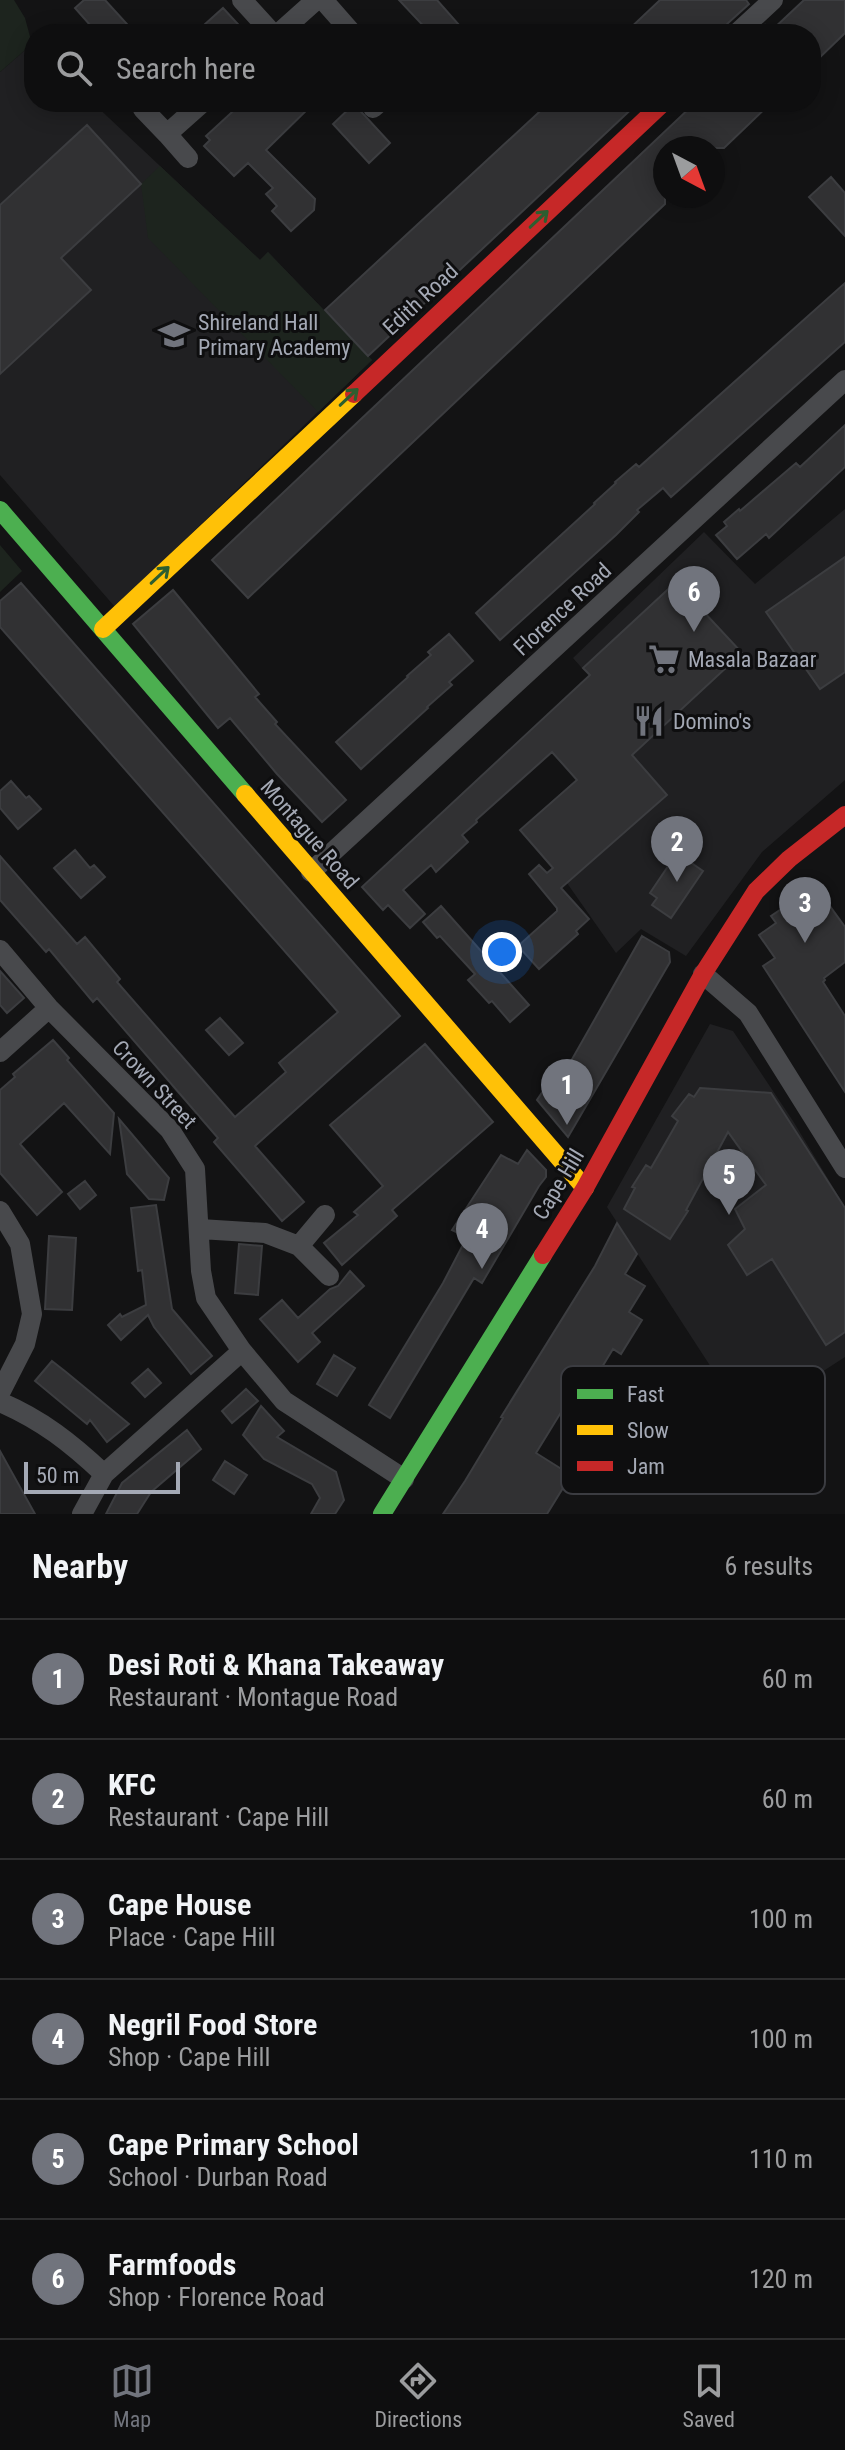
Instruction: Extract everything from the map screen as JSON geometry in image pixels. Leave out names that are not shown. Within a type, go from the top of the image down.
[{"type":"street","points":[[242,0],[266,24]]},
{"type":"street","points":[[288,24],[316,0]]},
{"type":"street","points":[[323,0],[344,24]]},
{"type":"street","points":[[747,24],[773,0]]},
{"type":"street","points":[[146,112],[188,158]]},
{"type":"street","points":[[167,134],[192,112]]},
{"type":"street","name":"Edith Road","points":[[103,629],[653,112]]},
{"type":"street","name":"Florence Road","points":[[311,872],[845,380]]},
{"type":"street","name":"Montague Road","points":[[0,510],[585,1188]]},
{"type":"street","name":"Cape Hill","points":[[382,1514],[585,1188],[703,974],[756,891],[845,815]]},
{"type":"street","name":"Crown Street","points":[[0,950],[49,1008],[170,1130],[184,1149],[195,1169],[201,1271],[206,1298],[242,1351],[284,1401],[404,1479]]},
{"type":"street","points":[[703,974],[748,1013],[845,1168]]},
{"type":"street","points":[[0,1052],[49,1008]]},
{"type":"street","points":[[0,1211],[20,1244],[32,1314],[25,1344],[0,1393]]},
{"type":"street","points":[[299,1246],[325,1215]]},
{"type":"street","points":[[200,1229],[265,1233],[299,1246],[329,1276]]},
{"type":"street","points":[[82,1514],[104,1474],[242,1351]]},
{"type":"street","points":[[0,1402],[31,1415],[80,1451],[104,1474]]},
{"type":"shaded area","points":[[0,0],[14,0],[27,24],[24,24],[24,51],[0,72]]},
{"type":"shaded area","name":"Shireland Hall Primary Academy","points":[[24,51],[24,112],[103,112],[260,260],[268,252],[372,360],[115,607],[0,475],[0,72]]},
{"type":"shaded area","points":[[160,166],[260,260],[268,252],[372,360],[318,412],[148,238],[141,184]]},
{"type":"shaded area","points":[[845,509],[845,780],[762,852],[686,956],[641,929],[616,953],[567,883],[520,830],[634,727],[573,658],[704,532],[755,584]]},
{"type":"shaded area","points":[[0,545],[22,571],[0,592]]},
{"type":"shaded area","points":[[710,1024],[733,1031],[845,1207],[845,1357],[825,1370],[825,1366],[710,1366],[607,1207]]},
{"type":"building","points":[[84,0],[105,0],[127,24],[89,24],[75,8]]},
{"type":"building","points":[[399,0],[437,0],[458,24],[422,24]]},
{"type":"building","points":[[660,0],[746,0],[749,4],[727,24],[635,24]]},
{"type":"building","points":[[804,0],[845,0],[845,33],[821,56],[821,24],[778,24]]},
{"type":"building","points":[[223,8],[238,24],[205,24]]},
{"type":"building","points":[[232,112],[305,112],[266,150],[315,199],[314,210],[291,231],[272,211],[277,206],[266,194],[273,188],[248,163],[234,176],[204,146],[210,140],[206,136]]},
{"type":"building","points":[[346,112],[361,112],[390,143],[369,163],[333,124]]},
{"type":"building","points":[[539,112],[628,112],[368,356],[325,310]]},
{"type":"building","points":[[685,112],[762,112],[725,147],[725,136],[660,136]]},
{"type":"building","points":[[87,125],[141,184],[61,258],[91,290],[0,374],[0,205]]},
{"type":"building","points":[[653,143],[653,208],[661,208],[248,598],[212,560]]},
{"type":"building","points":[[831,177],[845,193],[845,236],[809,197]]},
{"type":"building","points":[[845,283],[845,342],[671,497],[663,488],[637,510],[639,512],[616,535],[500,640],[476,613],[615,482],[636,464],[639,467]]},
{"type":"building","points":[[845,425],[845,467],[769,538],[766,534],[737,559],[716,535],[727,526],[724,522],[796,463],[800,467]]},
{"type":"building","points":[[845,557],[845,672],[820,689],[766,612]]},
{"type":"building","points":[[676,582],[742,653],[632,755],[667,795],[561,888],[589,919],[576,931],[578,934],[539,969],[518,946],[557,911],[529,874],[539,865],[547,873],[553,868],[520,830],[577,780],[552,752],[476,820],[462,835],[468,842],[436,872],[431,865],[403,890],[425,914],[410,928],[388,905],[383,910],[362,887],[590,675],[583,668]]},
{"type":"building","points":[[21,583],[400,1016],[255,1146],[304,1202],[282,1221],[214,1142],[218,1138],[97,998],[93,1002],[49,949],[46,952],[0,900],[0,856],[77,944],[85,937],[120,979],[117,982],[235,1117],[286,1072],[279,1063],[338,1012],[0,627],[0,601]]},
{"type":"building","points":[[173,590],[259,694],[255,697],[277,722],[275,724],[346,800],[322,822],[230,718],[218,728],[133,624]]},
{"type":"building","points":[[449,634],[473,661],[449,682],[452,685],[361,769],[336,742],[408,677],[431,655],[428,652]]},
{"type":"building","points":[[11,781],[41,809],[18,829],[0,808],[0,791]]},
{"type":"building","points":[[75,850],[90,868],[94,865],[105,877],[81,898],[54,868]]},
{"type":"building","points":[[677,853],[703,871],[671,918],[652,905],[657,898],[650,893]]},
{"type":"building","points":[[805,893],[814,905],[824,898],[845,927],[845,962],[823,982],[845,1016],[845,1092],[763,966],[775,958],[759,935],[776,923],[771,916]]},
{"type":"building","points":[[441,906],[529,1005],[510,1022],[468,980],[475,974],[423,922]]},
{"type":"building","points":[[642,936],[669,952],[670,962],[568,1137],[537,1100],[547,1085],[554,1091]]},
{"type":"building","points":[[0,971],[24,998],[7,1013],[0,1005]]},
{"type":"building","points":[[220,1018],[243,1043],[229,1055],[206,1030]]},
{"type":"building","points":[[53,1040],[114,1113],[110,1154],[64,1103],[20,1144],[62,1192],[37,1215],[0,1173],[0,1090],[15,1077],[13,1074]]},
{"type":"building","points":[[425,1044],[493,1122],[392,1210],[397,1216],[342,1265],[324,1243],[358,1215],[354,1212],[383,1186],[330,1125]]},
{"type":"building","points":[[700,1088],[771,1093],[845,1208],[845,1332],[826,1345],[772,1259],[747,1275],[728,1245],[745,1229],[735,1209],[766,1185],[728,1132],[688,1211],[670,1239],[624,1209],[635,1188],[632,1187],[646,1165],[651,1168],[678,1121],[672,1116],[689,1094],[694,1097]]},
{"type":"building","points":[[119,1119],[169,1178],[164,1200],[149,1199],[127,1174]]},
{"type":"building","points":[[527,1150],[546,1170],[546,1177],[482,1283],[474,1278],[390,1418],[369,1405],[443,1283],[467,1237],[452,1230],[501,1155],[518,1164]]},
{"type":"building","points":[[85,1181],[96,1195],[80,1209],[68,1194]]},
{"type":"building","points":[[156,1205],[172,1309],[212,1356],[191,1374],[148,1315],[121,1340],[108,1325],[120,1314],[122,1317],[146,1305],[142,1270],[138,1271],[131,1208]]},
{"type":"building","points":[[617,1223],[637,1254],[625,1274],[645,1286],[629,1312],[642,1320],[621,1354],[613,1349],[603,1366],[561,1366],[561,1412],[536,1453],[561,1469],[561,1491],[547,1514],[443,1514],[465,1481],[595,1266]]},
{"type":"building","points":[[49,1236],[76,1238],[72,1310],[45,1309]]},
{"type":"building","points":[[239,1244],[262,1246],[258,1295],[235,1293]]},
{"type":"building","points":[[350,1271],[364,1286],[312,1333],[320,1342],[298,1362],[260,1319],[282,1300],[298,1318],[330,1289],[338,1286]]},
{"type":"building","points":[[334,1355],[355,1368],[337,1396],[317,1384]]},
{"type":"building","points":[[52,1361],[129,1424],[107,1442],[90,1420],[87,1424],[35,1381]]},
{"type":"building","points":[[148,1369],[161,1383],[145,1397],[132,1383]]},
{"type":"building","points":[[246,1389],[258,1401],[232,1423],[222,1411]]},
{"type":"building","points":[[261,1406],[284,1431],[277,1437],[336,1472],[344,1500],[335,1514],[311,1514],[320,1498],[312,1484],[264,1459],[243,1435]]},
{"type":"building","points":[[187,1430],[201,1449],[151,1492],[137,1514],[106,1514],[122,1483]]},
{"type":"building","points":[[0,1451],[35,1514],[0,1514]]},
{"type":"building","points":[[225,1461],[247,1475],[234,1494],[213,1480]]},
{"type":"traffic: fast","points":[[0,510],[245,794]]},
{"type":"traffic: fast","points":[[382,1514],[543,1255]]},
{"type":"traffic: slow","points":[[103,629],[354,394]]},
{"type":"traffic: slow","points":[[245,794],[585,1188]]},
{"type":"traffic: jam","points":[[354,394],[653,112]]},
{"type":"traffic: jam","points":[[543,1255],[585,1188],[703,974],[756,891],[789,859],[845,815]]},
{"type":"place","name":"Shireland Hall Primary Academy","points":[[174,335]]},
{"type":"place","name":"Farmfoods","points":[[694,632]]},
{"type":"place","name":"Masala Bazaar","points":[[664,659]]},
{"type":"place","name":"Domino's","points":[[649,721]]},
{"type":"place","name":"KFC","points":[[677,882]]},
{"type":"place","name":"Cape House","points":[[805,943]]},
{"type":"place","name":"Desi Roti & Khana Takeaway","points":[[567,1125]]},
{"type":"place","name":"Cape Primary School","points":[[729,1215]]},
{"type":"place","name":"Negril Food Store","points":[[482,1269]]}]
